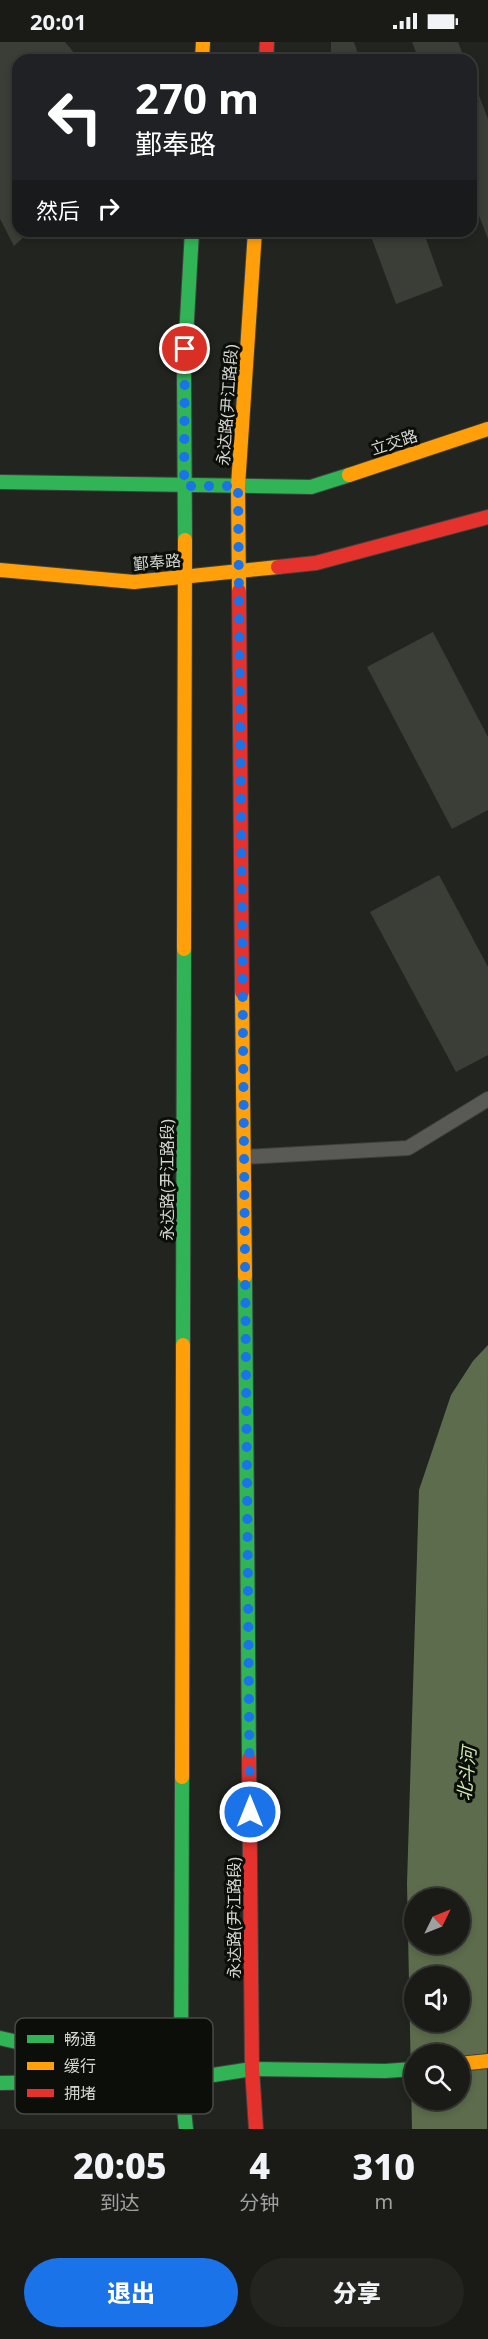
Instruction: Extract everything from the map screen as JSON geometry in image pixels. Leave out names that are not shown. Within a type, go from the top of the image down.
[{"type":"main road","name":"永达路(尹江路段)","points":[[181,2018],[184,372],[192,237]]},
{"type":"main road","name":"永达路(尹江路段)","points":[[255,237],[238,486],[252,2069],[256,2129]]},
{"type":"main road","name":"立交路","points":[[238,486],[310,487],[488,429]]},
{"type":"main road","points":[[0,482],[238,486]]},
{"type":"main road","name":"鄞奉路","points":[[0,570],[134,582],[239,571],[316,562],[488,517]]},
{"type":"main road","points":[[0,2038],[15,2041]]},
{"type":"main road","points":[[470,2063],[488,2061]]},
{"type":"main road","points":[[213,2075],[252,2069],[385,2072],[404,2070]]},
{"type":"main road","points":[[0,2083],[15,2083]]},
{"type":"main road","name":"永达路(尹江路段)","points":[[184,2114],[186,2129]]},
{"type":"lane","points":[[244,1157],[408,1148],[488,1099]]},
{"type":"water","name":"北斗河","points":[[488,1345],[487,2129],[412,2129],[412,2110],[470,2110],[470,2044],[410,2044],[410,2032],[470,2032],[470,1966],[409,1966],[408,1954],[470,1954],[470,1888],[407,1888],[419,1490],[451,1395],[473,1361]]},
{"type":"building","points":[[0,42],[65,42],[75,54],[12,54],[12,237],[24,237],[14,246],[0,219]]},
{"type":"building","points":[[331,42],[354,42],[358,54],[331,54]]},
{"type":"building","points":[[412,42],[458,42],[463,54],[417,54]]},
{"type":"building","points":[[477,91],[488,119],[488,239],[477,211]]},
{"type":"building","points":[[371,237],[425,237],[443,286],[396,304]]},
{"type":"building","points":[[433,632],[488,737],[488,810],[452,829],[367,667]]},
{"type":"building","points":[[439,875],[488,967],[488,1055],[456,1072],[370,912]]},
{"type":"traffic: fast","points":[[185,540],[184,373],[192,237]]},
{"type":"traffic: fast","points":[[0,482],[311,487],[349,475]]},
{"type":"traffic: fast","points":[[183,1345],[184,949]]},
{"type":"traffic: fast","points":[[245,1276],[249,1759]]},
{"type":"traffic: fast","points":[[181,2018],[182,1777]]},
{"type":"traffic: fast","points":[[0,2038],[15,2042]]},
{"type":"traffic: fast","points":[[213,2075],[252,2069],[404,2070]]},
{"type":"traffic: fast","points":[[0,2083],[15,2083]]},
{"type":"traffic: fast","points":[[184,2114],[186,2129]]},
{"type":"traffic: slow","points":[[202,54],[203,42]]},
{"type":"traffic: slow","points":[[239,591],[238,486],[255,237]]},
{"type":"traffic: slow","points":[[349,475],[488,429]]},
{"type":"traffic: slow","points":[[184,949],[185,540]]},
{"type":"traffic: slow","points":[[0,570],[134,582],[278,567]]},
{"type":"traffic: slow","points":[[242,992],[245,1276]]},
{"type":"traffic: slow","points":[[182,1777],[183,1345]]},
{"type":"traffic: slow","points":[[470,2063],[488,2061]]},
{"type":"traffic: jam","points":[[266,54],[267,42]]},
{"type":"traffic: jam","points":[[278,567],[316,563],[488,517]]},
{"type":"traffic: jam","points":[[239,591],[242,992]]},
{"type":"traffic: jam","points":[[249,1759],[252,2069],[256,2129]]},
{"type":"route","points":[[185,349],[184,486],[238,486],[250,1812]]}]
